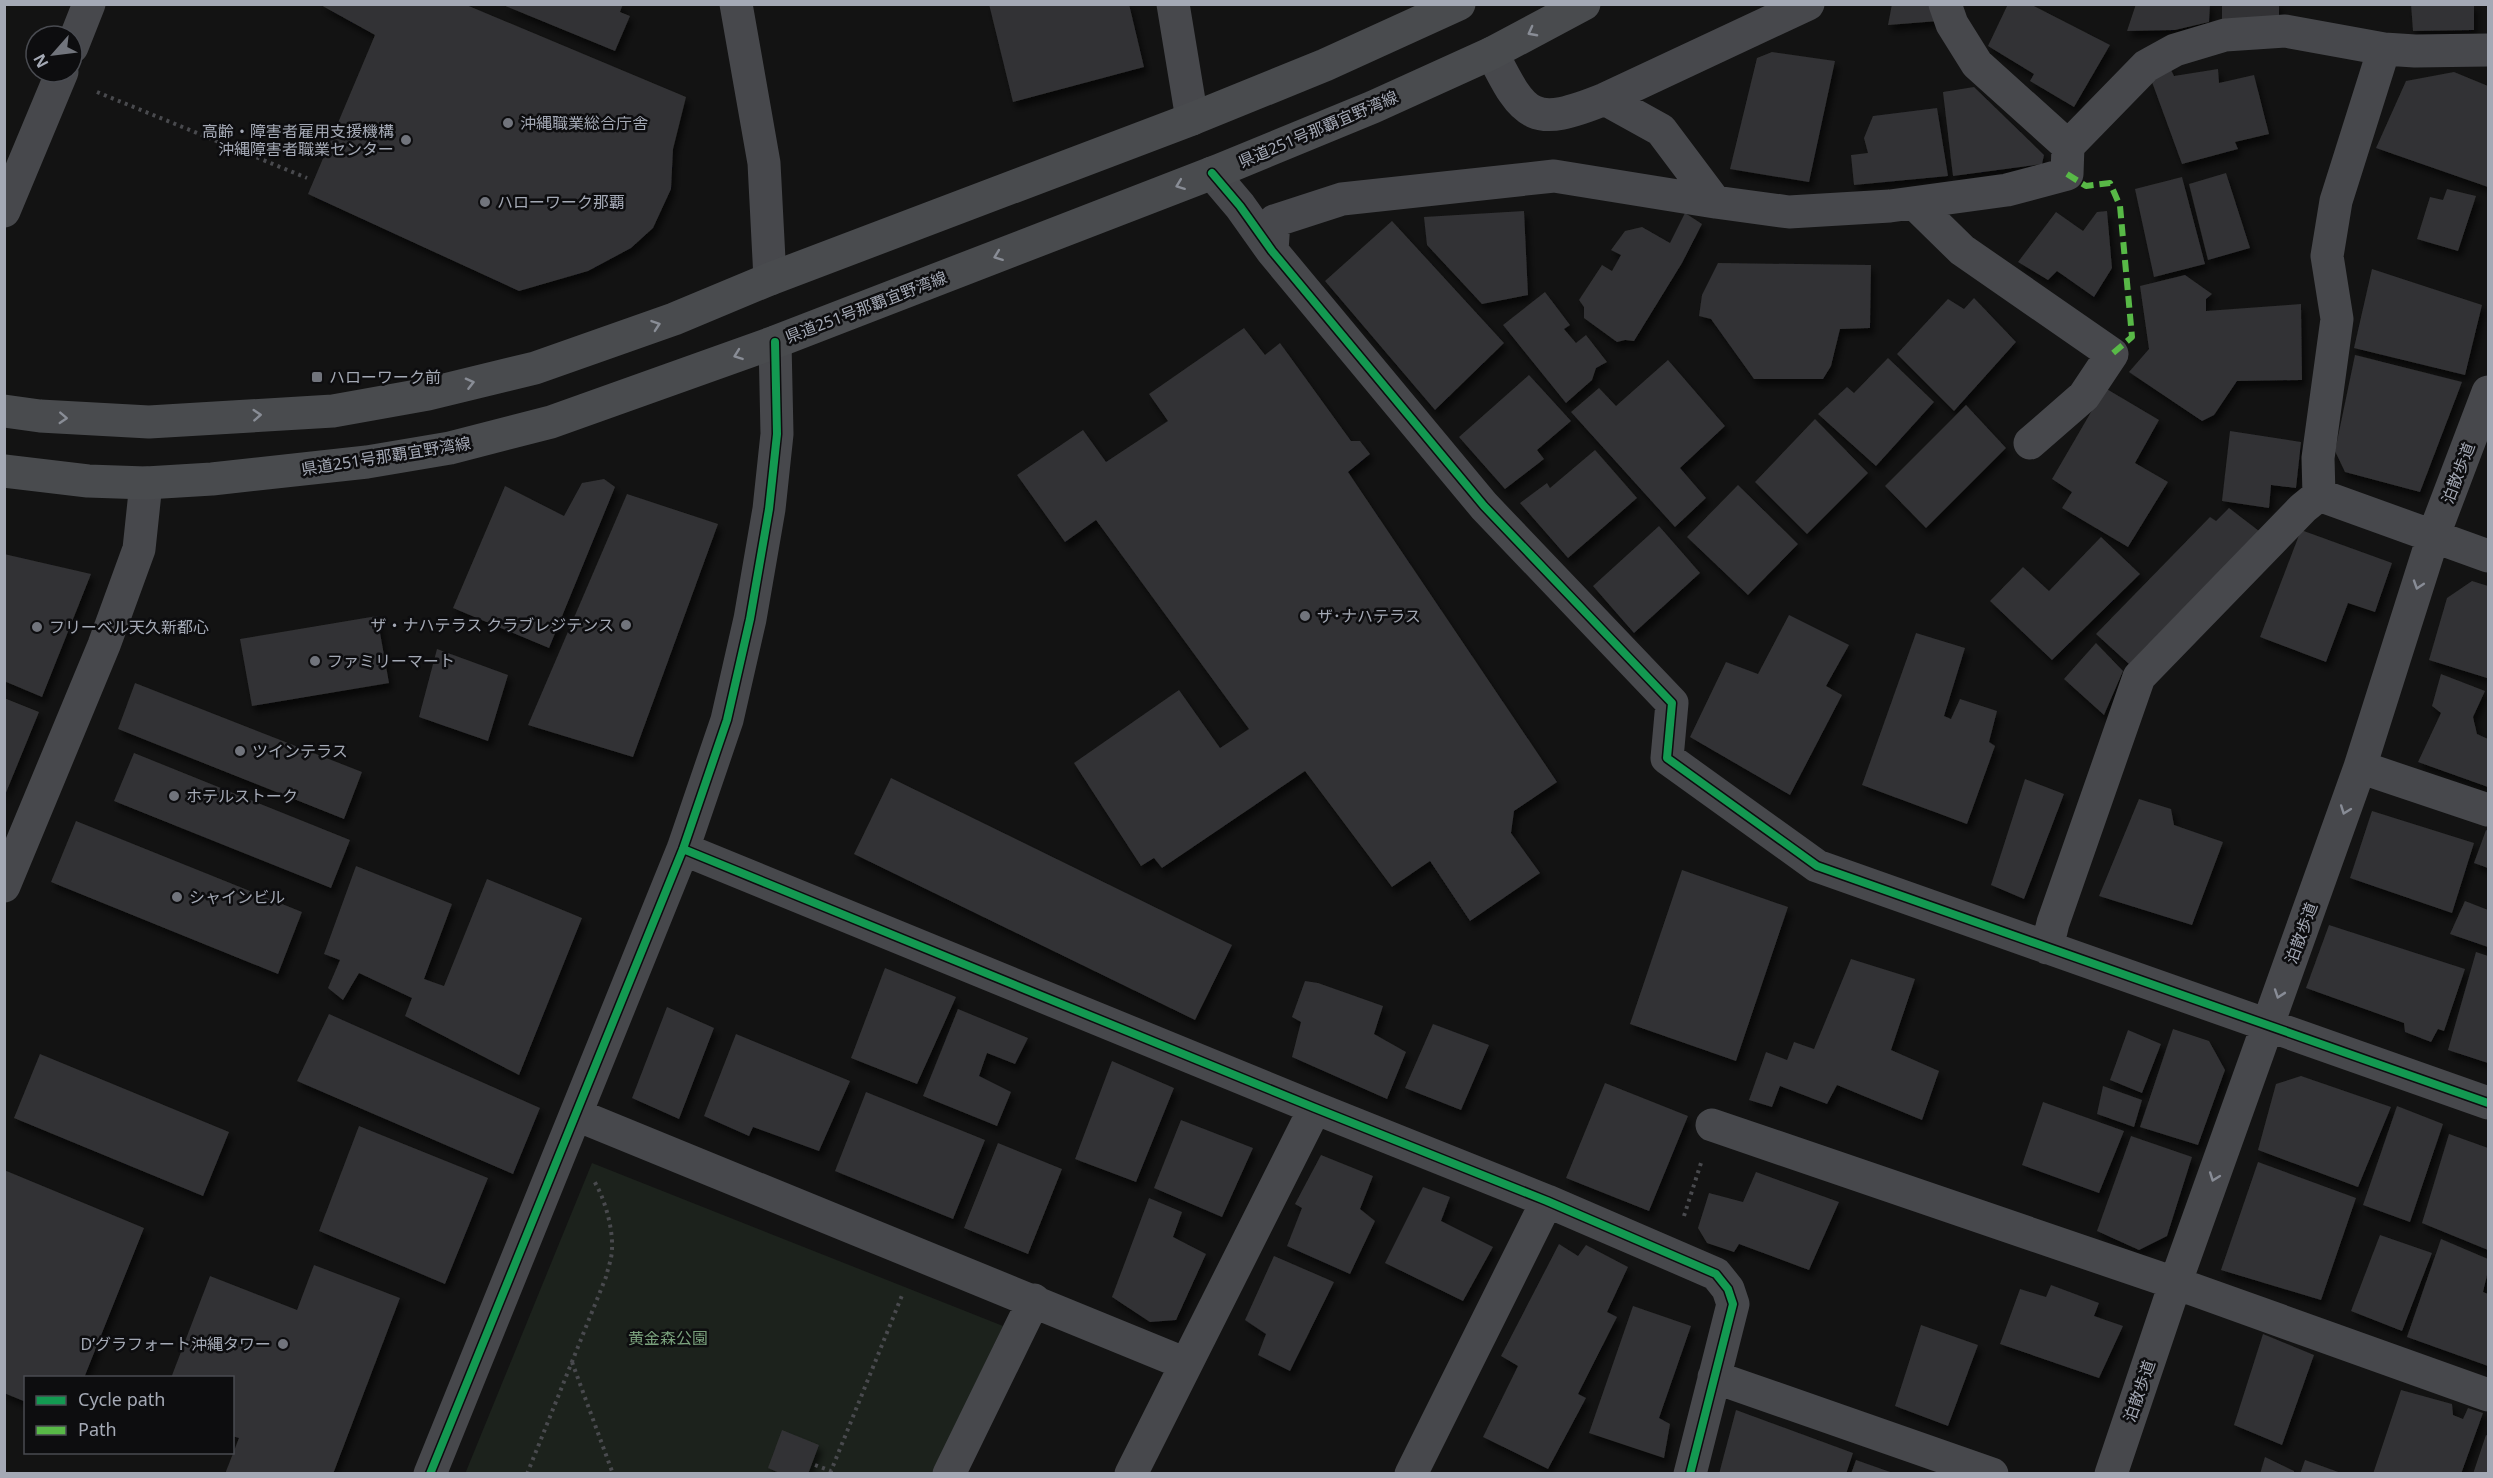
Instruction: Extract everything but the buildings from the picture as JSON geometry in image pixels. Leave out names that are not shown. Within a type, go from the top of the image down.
[{"type":"main road","points":[[4,411],[40,416],[149,422],[333,411],[428,394],[534,368],[674,319],[770,279],[1192,119],[1424,12],[1459,4]]},
{"type":"main road","name":"県道251号那覇宜野湾線","points":[[4,471],[88,481],[146,483],[212,479],[368,462],[450,448],[551,422],[775,342],[1212,173],[1374,107],[1492,53],[1584,4]]},
{"type":"street","points":[[81,24],[89,4]]},
{"type":"street","points":[[736,4],[764,164],[770,279]]},
{"type":"street","points":[[1173,4],[1192,119]]},
{"type":"street","points":[[1492,53],[1519,101],[1535,113],[1550,116],[1581,109],[1605,99],[1808,4]]},
{"type":"street","points":[[1945,4],[1952,24],[1977,64],[2068,146]]},
{"type":"street","points":[[1272,251],[1274,221],[1342,199],[1554,176],[1789,212],[1914,203],[2007,190],[2067,174],[2068,146],[2146,66],[2175,50],[2215,38],[2254,32],[2285,31],[2384,49],[2488,51]]},
{"type":"street","points":[[2319,495],[2318,458],[2337,318],[2327,256],[2336,201],[2384,49]]},
{"type":"street","points":[[4,211],[57,84]]},
{"type":"street","points":[[1605,99],[1661,130],[1715,202]]},
{"type":"street","points":[[1212,173],[1240,206],[1272,251],[1484,506],[1672,703],[1667,758],[1816,866],[2488,1103]]},
{"type":"street","points":[[1914,203],[1962,250],[2112,354],[2084,396],[2030,443]]},
{"type":"street","points":[[430,1473],[684,849],[727,720],[750,619],[769,509],[777,435],[775,342]]},
{"type":"street","name":"泊散歩道","points":[[2111,1473],[2175,1284],[2360,767],[2433,537],[2488,392]]},
{"type":"street","points":[[4,886],[104,645],[139,549],[146,483]]},
{"type":"street","points":[[2319,495],[2488,556]]},
{"type":"street","points":[[2047,948],[2139,677],[2303,508],[2319,495]]},
{"type":"street","points":[[2360,767],[2488,810]]},
{"type":"street","points":[[684,849],[1546,1201],[1716,1274],[1728,1289],[1733,1304],[1690,1473]]},
{"type":"street","points":[[1131,1473],[1315,1108]]},
{"type":"street","points":[[577,1115],[1186,1364]]},
{"type":"street","points":[[1712,1125],[2175,1284],[2488,1395]]},
{"type":"street","points":[[1411,1473],[1546,1201]]},
{"type":"street","points":[[949,1473],[1034,1300]]},
{"type":"street","points":[[1714,1377],[1992,1473]]},
{"type":"path","points":[[90,89],[307,178]]},
{"type":"path","points":[[1671,1255],[1700,1169]]},
{"type":"path","points":[[527,1473],[606,1277],[612,1250],[600,1191],[589,1173]]},
{"type":"path","points":[[815,1465],[831,1471],[904,1290]]},
{"type":"path","points":[[572,1362],[613,1473]]},
{"type":"green space","name":"黄金森公園","points":[[592,1163],[1003,1326],[933,1473],[465,1474]]},
{"type":"marked path","points":[[2067,174],[2086,186],[2110,183],[2120,206],[2132,337],[2112,354]]},
{"type":"cycle path","points":[[1212,173],[1240,206],[1272,251],[1484,506],[1672,703],[1667,758],[1817,866],[2488,1103]]},
{"type":"cycle path","points":[[430,1474],[683,849],[727,720],[750,619],[769,509],[777,434],[775,342]]},
{"type":"cycle path","points":[[683,849],[1547,1201],[1716,1274],[1728,1289],[1733,1304],[1690,1474]]},
{"type":"place","name":"沖縄職業総合庁舎","points":[[508,123]]},
{"type":"place","name":"高齢・障害者雇用支援機構 沖縄障害者職業センター","points":[[406,140]]},
{"type":"place","name":"ハローワーク那覇","points":[[485,202]]},
{"type":"place","name":"ハローワーク前","points":[[317,377]]},
{"type":"place","name":"ザ･ナハテラス","points":[[1305,616]]},
{"type":"place","name":"ザ・ナハテラス クラブレジテンス","points":[[626,625]]},
{"type":"place","name":"フリーベル天久新都心","points":[[37,627]]},
{"type":"place","name":"ファミリーマート","points":[[315,661]]},
{"type":"place","name":"ツインテラス","points":[[240,751]]},
{"type":"place","name":"ホテルストーク","points":[[174,796]]},
{"type":"place","name":"シャインビル","points":[[177,897]]},
{"type":"place","name":"D’グラフォート沖縄タワー","points":[[283,1344]]}]
